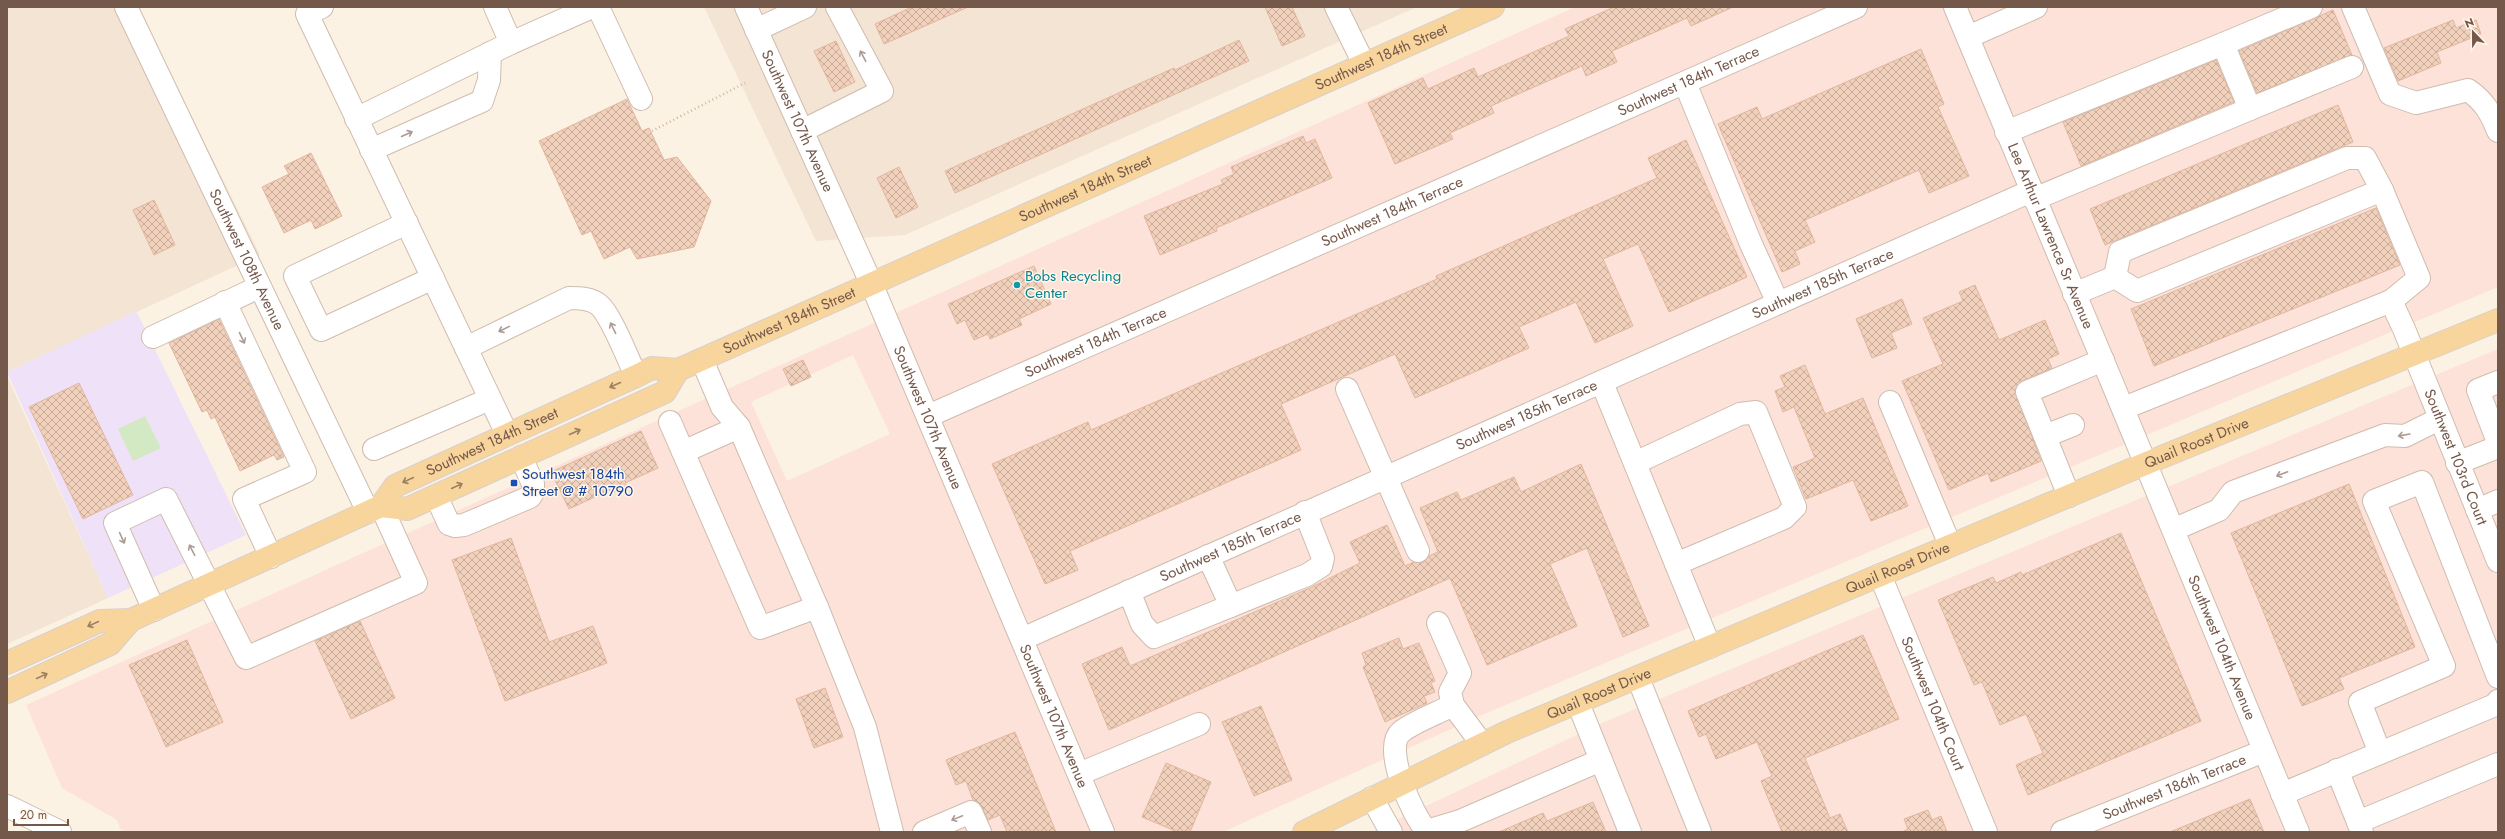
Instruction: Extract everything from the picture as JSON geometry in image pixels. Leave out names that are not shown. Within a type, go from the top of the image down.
[{"type":"main road","name":"Southwest 184th Street","points":[[375,509],[395,486],[652,368],[678,370],[702,360],[871,283],[1493,7]]},
{"type":"main road","name":"Quail Roost Drive","points":[[1304,832],[1482,744],[2147,463],[2498,320]]},
{"type":"main road","name":"Southwest 184th Street","points":[[375,509],[407,509],[665,392],[678,370]]},
{"type":"main road","points":[[7,663],[100,620],[131,620],[375,509]]},
{"type":"main road","points":[[7,692],[110,644],[131,620]]},
{"type":"street","name":"Southwest 108th Avenue","points":[[126,7],[259,286],[375,509],[416,584],[246,658],[210,584]]},
{"type":"street","points":[[322,7],[307,14],[506,434]]},
{"type":"street","points":[[495,7],[511,43]]},
{"type":"street","points":[[356,119],[511,43],[592,7]]},
{"type":"street","points":[[598,7],[641,99]]},
{"type":"street","name":"Southwest 107th Avenue","points":[[746,7],[871,283],[1103,832]]},
{"type":"street","points":[[756,30],[805,7]]},
{"type":"street","points":[[802,131],[882,91],[837,7]]},
{"type":"street","points":[[1336,7],[1364,64]]},
{"type":"street","name":"Southwest 184th Terrace","points":[[928,416],[1856,7]]},
{"type":"street","points":[[1962,23],[2012,7]]},
{"type":"street","points":[[1962,23],[2036,7]]},
{"type":"street","points":[[2006,132],[2311,7]]},
{"type":"street","points":[[2353,7],[2390,94],[2416,103],[2468,90],[2480,98],[2490,111],[2498,131]]},
{"type":"street","name":"Lee Arthur Lawrence Sr Avenue","points":[[1962,23],[2074,294],[2147,463]]},
{"type":"street","points":[[2223,44],[2250,109]]},
{"type":"street","points":[[371,150],[482,101],[489,80],[490,53]]},
{"type":"street","name":"Southwest 185th Terrace","points":[[1022,639],[1305,512],[1602,383],[1778,303],[2033,195],[2352,67]]},
{"type":"street","points":[[1685,83],[1750,244],[1778,303]]},
{"type":"street","points":[[2115,278],[2120,252],[2347,158],[2366,158],[2382,190],[2419,278],[2391,301],[2124,408]]},
{"type":"street","points":[[2115,278],[2138,291],[2382,190]]},
{"type":"street","points":[[407,224],[295,276],[321,330],[433,278]]},
{"type":"street","points":[[2074,294],[2115,278]]},
{"type":"street","points":[[153,337],[259,286]]},
{"type":"street","points":[[466,348],[569,298],[585,298],[599,304],[608,318],[636,376]]},
{"type":"street","name":"Southwest 103rd Court","points":[[2391,301],[2498,561]]},
{"type":"street","points":[[225,302],[305,472],[244,499],[271,557]]},
{"type":"street","points":[[702,360],[722,407],[739,427],[817,607],[865,727],[892,832]]},
{"type":"street","points":[[2069,496],[2027,392],[2103,360]]},
{"type":"street","points":[[2498,382],[2478,390],[2498,442]]},
{"type":"street","points":[[1602,383],[1710,647]]},
{"type":"street","points":[[1347,389],[1418,551]]},
{"type":"street","points":[[374,449],[490,399]]},
{"type":"street","points":[[1890,402],[1950,546]]},
{"type":"street","points":[[1635,463],[1740,414],[1756,412],[1795,507],[1784,518],[1676,564]]},
{"type":"street","points":[[2175,529],[2219,510],[2233,492],[2385,435],[2405,436],[2440,419]]},
{"type":"street","points":[[670,422],[760,628],[817,607]]},
{"type":"street","points":[[2045,436],[2073,425]]},
{"type":"street","points":[[683,452],[739,427]]},
{"type":"street","points":[[2457,463],[2498,447]]},
{"type":"street","points":[[436,496],[449,524],[455,526],[464,525],[530,497],[534,492],[533,484],[521,457]]},
{"type":"street","name":"Southwest 104th Avenue","points":[[2147,463],[2298,832]]},
{"type":"street","points":[[2380,752],[2360,702],[2444,666],[2374,501],[2422,482],[2498,677]]},
{"type":"street","points":[[154,610],[115,523],[166,498],[210,584]]},
{"type":"street","points":[[2477,510],[2498,501]]},
{"type":"street","points":[[1129,591],[1142,624],[1147,632],[1154,637],[1307,575],[1321,566],[1324,558],[1305,512]]},
{"type":"street","points":[[1208,556],[1231,606]]},
{"type":"street","name":"Southwest 104th Court","points":[[1880,575],[1986,832]]},
{"type":"street","points":[[1438,623],[1460,673],[1450,692],[1453,705],[1482,744]]},
{"type":"street","points":[[1638,678],[1700,832]]},
{"type":"street","points":[[1578,703],[1630,832]]},
{"type":"street","points":[[1453,705],[1400,733],[1393,747],[1402,783],[1420,824],[1427,832],[1460,821],[1601,760]]},
{"type":"street","points":[[2282,794],[2380,752],[2497,706]]},
{"type":"street","points":[[1079,774],[1199,724]]},
{"type":"street","name":"Southwest 186th Terrace","points":[[2062,832],[2264,751]]},
{"type":"street","points":[[2337,770],[2360,827],[2498,764]]},
{"type":"street","points":[[1372,798],[1391,832]]},
{"type":"street","points":[[7,806],[60,832]]},
{"type":"street","points":[[924,832],[972,812],[980,832]]},
{"type":"path","points":[[652,131],[745,83]]},
{"type":"shaded area","points":[[7,7],[138,7],[260,255],[7,372]]},
{"type":"shaded area","points":[[704,7],[1417,7],[905,235],[816,241]]},
{"type":"shaded area","points":[[1575,7],[2498,7],[2498,287],[1482,715],[1223,832],[126,832],[120,829],[117,820],[62,788],[26,705]],"holes":[[[853,355],[890,434],[787,481],[751,402]]]},
{"type":"shaded area","points":[[136,311],[246,535],[108,598],[7,372]]},
{"type":"shaded area","points":[[2498,349],[2498,832],[1371,832],[1602,723]]},
{"type":"shaded area","points":[[7,376],[108,598],[7,644]]},
{"type":"green space","points":[[145,416],[161,448],[133,461],[118,429]]},
{"type":"building","points":[[912,7],[968,7],[884,44],[875,24]]},
{"type":"building","points":[[1265,7],[1292,7],[1305,36],[1282,46]]},
{"type":"building","points":[[1614,7],[1733,7],[1691,26],[1687,18],[1612,51],[1617,62],[1586,76],[1582,66],[1491,106],[1494,113],[1450,133],[1453,139],[1395,164],[1368,103],[1423,78],[1428,89],[1474,68],[1478,77],[1569,36],[1565,29]]},
{"type":"building","points":[[2333,10],[2352,55],[2257,93],[2239,51]]},
{"type":"building","points":[[2453,20],[2456,28],[2476,20],[2481,34],[2437,52],[2441,63],[2398,81],[2384,48]]},
{"type":"building","points":[[1239,40],[1249,61],[955,193],[945,171],[1174,68],[1175,70]]},
{"type":"building","points":[[836,41],[855,82],[834,92],[814,51]]},
{"type":"building","points":[[1921,49],[1944,104],[1938,107],[1969,176],[1929,193],[1919,170],[1805,220],[1815,242],[1795,251],[1800,264],[1782,272],[1718,124],[1757,107],[1762,119]]},
{"type":"building","points":[[2216,60],[2234,102],[2081,166],[2063,122]]},
{"type":"building","points":[[627,99],[642,131],[649,128],[664,160],[677,157],[711,201],[694,247],[637,259],[630,247],[604,259],[591,231],[582,235],[539,141]]},
{"type":"building","points":[[2338,105],[2353,142],[2105,245],[2090,209]]},
{"type":"building","points":[[1303,136],[1306,143],[1315,139],[1332,178],[1216,228],[1217,231],[1160,255],[1144,216],[1223,184],[1221,180],[1234,174],[1231,167]]},
{"type":"building","points":[[1686,140],[1747,277],[1669,312],[1638,244],[1603,259],[1633,326],[1595,343],[1576,302],[1519,327],[1529,348],[1415,398],[1395,354],[1281,404],[1301,450],[1070,551],[1078,570],[1045,584],[992,464],[1088,422],[1091,430],[1437,279],[1436,276],[1657,178],[1648,158]]},
{"type":"building","points":[[311,153],[342,216],[315,229],[311,220],[284,233],[262,187],[289,174],[284,166]]},
{"type":"building","points":[[899,167],[918,207],[896,218],[877,178]]},
{"type":"building","points":[[154,200],[175,245],[154,255],[133,210]]},
{"type":"building","points":[[2376,208],[2400,265],[2154,366],[2131,309]]},
{"type":"building","name":"Bobs Recycling Center","points":[[1034,266],[1051,304],[1019,319],[1022,325],[990,339],[988,334],[974,340],[965,320],[957,324],[948,304]]},
{"type":"building","points":[[1975,285],[1999,340],[2045,320],[2059,354],[2048,359],[2052,368],[2022,381],[2015,390],[2041,461],[1991,482],[1988,473],[1949,490],[1902,381],[1943,364],[1923,318],[1963,301],[1959,292]]},
{"type":"building","points":[[1902,299],[1912,324],[1891,333],[1897,348],[1872,358],[1856,319]]},
{"type":"building","points":[[219,319],[284,457],[277,460],[274,455],[240,471],[215,417],[211,419],[207,410],[202,412],[169,343]]},
{"type":"building","points":[[803,360],[811,377],[791,386],[783,369]]},
{"type":"building","points":[[1805,365],[1825,414],[1863,398],[1908,506],[1871,521],[1853,480],[1806,499],[1793,467],[1815,458],[1794,407],[1783,412],[1775,391],[1785,387],[1780,376]]},
{"type":"building","points":[[79,383],[133,495],[83,519],[29,407]]},
{"type":"building","points":[[641,431],[658,468],[625,483],[627,486],[614,492],[612,489],[569,509],[551,472]]},
{"type":"building","points":[[1581,464],[1649,626],[1623,637],[1587,548],[1550,564],[1577,626],[1487,665],[1450,578],[1109,730],[1082,664],[1122,647],[1130,666],[1312,587],[1360,563],[1350,542],[1387,525],[1405,566],[1414,562],[1423,563],[1429,556],[1438,552],[1420,508],[1457,492],[1461,500],[1514,477],[1521,492]]},
{"type":"building","points":[[2349,484],[2415,647],[2339,678],[2344,689],[2302,706],[2231,533]]},
{"type":"building","points":[[2121,533],[2201,721],[2028,795],[2016,765],[2043,753],[2026,714],[2000,725],[1982,682],[1974,685],[1938,600],[1993,577],[1996,583],[2021,572],[2022,575]]},
{"type":"building","points":[[511,538],[549,642],[593,626],[607,663],[505,701],[452,560]]},
{"type":"building","points":[[360,621],[395,698],[351,719],[315,641]]},
{"type":"building","points":[[1863,635],[1899,719],[1805,758],[1830,818],[1840,814],[1848,832],[1782,832],[1761,781],[1772,776],[1757,742],[1716,759],[1706,734],[1699,737],[1688,711]]},
{"type":"building","points":[[1399,638],[1403,649],[1419,643],[1435,681],[1431,683],[1435,692],[1424,696],[1427,703],[1385,722],[1363,667],[1366,665],[1362,653]]},
{"type":"building","points":[[187,640],[223,722],[166,747],[129,665]]},
{"type":"building","points":[[825,688],[843,737],[814,748],[796,699]]},
{"type":"building","points":[[1261,706],[1292,780],[1254,796],[1222,722]]},
{"type":"building","points":[[1015,732],[1056,832],[1007,832],[1000,815],[988,820],[982,807],[973,800],[966,781],[956,785],[946,760]]},
{"type":"building","points":[[1166,763],[1211,782],[1190,832],[1178,832],[1142,817]]},
{"type":"building","points":[[2250,799],[2264,832],[2170,832]]},
{"type":"building","points":[[1593,802],[1606,832],[1499,832],[1543,813],[1547,821]]},
{"type":"building","points":[[1928,810],[1932,820],[1941,816],[1947,832],[1902,832],[1908,829],[1904,819]]},
{"type":"place","name":"Bobs Recycling Center","points":[[1017,285]]},
{"type":"place","name":"Southwest 184th Street @ # 10790","points":[[514,483]]}]
